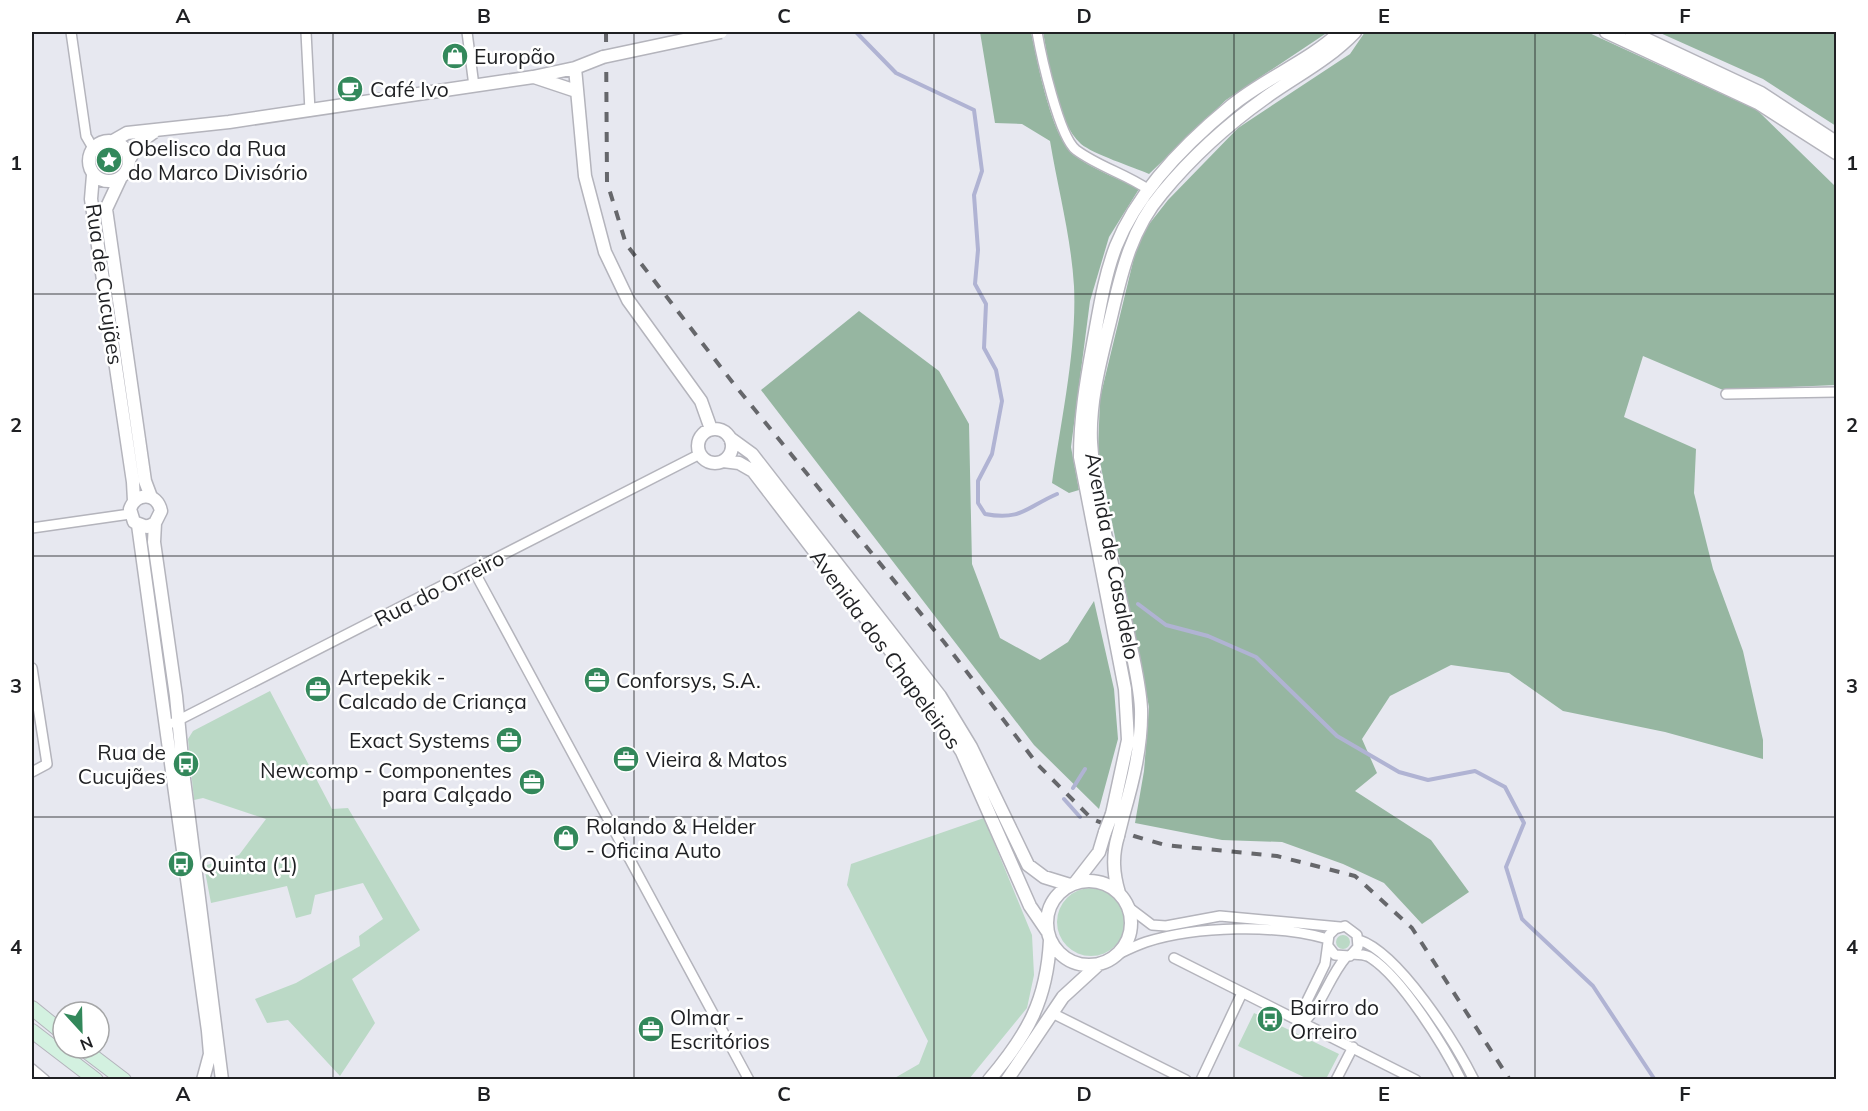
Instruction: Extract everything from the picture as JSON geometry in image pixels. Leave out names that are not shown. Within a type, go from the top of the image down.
[{"type":"main road","points":[[32,1008],[51,1023]]},
{"type":"main road","points":[[32,1031],[96,1080]]},
{"type":"main road","points":[[98,1060],[124,1080]]},
{"type":"street","points":[[71,32],[86,136],[93,148]]},
{"type":"street","points":[[306,32],[310,111]]},
{"type":"street","points":[[467,32],[474,86]]},
{"type":"street","points":[[154,132],[139,143],[129,160],[127,170],[121,177],[109,181],[93,175],[88,160],[93,148],[101,142],[113,141],[127,133],[154,132],[310,111],[533,77],[575,68],[603,57],[721,32]]},
{"type":"street","points":[[1037,32],[1047,84],[1073,148],[1099,165],[1149,190]]},
{"type":"street","name":"Avenida de Casaldelo","points":[[1120,894],[1114,876],[1113,852],[1118,836],[1118,815],[1128,740],[1125,689],[1080,457],[1080,425],[1101,303],[1116,246],[1160,175],[1232,105],[1325,46],[1340,32]]},
{"type":"street","name":"Avenida de Casaldelo","points":[[1072,884],[1099,852],[1105,832],[1118,815],[1139,746],[1141,708],[1137,678],[1101,506],[1091,442],[1093,397],[1122,270],[1135,232],[1161,194],[1187,166],[1230,125],[1266,97],[1314,68],[1355,32]]},
{"type":"street","points":[[1606,32],[1758,103],[1836,153]]},
{"type":"street","points":[[1631,32],[1761,93],[1836,142]]},
{"type":"street","points":[[575,68],[585,176],[605,252],[628,300],[701,400],[711,429],[699,439],[700,454]]},
{"type":"street","points":[[533,77],[576,91]]},
{"type":"street","points":[[113,141],[124,147],[129,160]]},
{"type":"street","name":"Rua de Cucujães","points":[[93,175],[91,199],[133,482],[134,501],[130,514]]},
{"type":"street","name":"Rua de Cucujães","points":[[121,177],[106,209],[145,481],[151,497],[160,507],[160,516],[155,523],[154,542],[222,1080]]},
{"type":"street","points":[[1726,394],[1836,392]]},
{"type":"street","name":"Avenida dos Chapeleiros","points":[[711,429],[722,430],[752,454],[940,696],[971,747],[1028,865],[1044,877],[1072,884]]},
{"type":"street","points":[[723,461],[732,448],[730,438]]},
{"type":"street","name":"Avenida dos Chapeleiros","points":[[700,454],[707,462],[739,463],[753,471],[932,705],[962,752],[1030,906],[1048,935]]},
{"type":"street","name":"Rua do Orreiro","points":[[166,728],[700,454]]},
{"type":"street","points":[[134,501],[142,496],[151,497]]},
{"type":"street","points":[[32,528],[130,514],[138,525],[208,1031],[210,1054],[203,1080]]},
{"type":"street","points":[[138,525],[147,527],[155,523]]},
{"type":"street","points":[[474,571],[749,1080]]},
{"type":"street","points":[[32,668],[34,703],[47,764],[32,772]]},
{"type":"street","points":[[989,1080],[1036,1012],[1048,974],[1047,917],[1051,904],[1072,884],[1084,881],[1103,883],[1120,894],[1128,906],[1152,925],[1166,926],[1220,916],[1354,930],[1359,940],[1369,943],[1394,964],[1460,1052],[1474,1080]]},
{"type":"street","points":[[1112,957],[1121,950],[1130,929],[1128,906]]},
{"type":"street","points":[[1304,1022],[1305,1005],[1325,964],[1331,932],[1340,927]]},
{"type":"street","points":[[1007,1080],[1052,1013],[1076,983],[1099,964],[1146,942],[1220,928],[1311,934],[1328,943],[1335,955],[1369,956],[1386,969],[1449,1056],[1461,1080]]},
{"type":"street","points":[[1048,935],[1056,949],[1075,963],[1099,964]]},
{"type":"street","points":[[1304,1022],[1316,1010],[1336,968],[1350,956],[1359,940]]},
{"type":"street","points":[[1174,958],[1416,1080]]},
{"type":"street","points":[[1201,1080],[1242,993]]},
{"type":"street","points":[[1052,1013],[1186,1080]]},
{"type":"street","points":[[1336,1080],[1353,1047]]},
{"type":"street","points":[[32,1069],[45,1080]]},
{"type":"green space","points":[[980,32],[1031,32],[1046,96],[1065,145],[1087,164],[1139,189],[1109,237],[1090,301],[1071,447],[1079,490],[1069,493],[1052,483],[1068,384],[1073,334],[1074,286],[1064,213],[1050,141],[1022,124],[995,123]]},
{"type":"green space","points":[[1043,32],[1328,32],[1226,100],[1149,174],[1094,152],[1081,144],[1072,134],[1055,91]]},
{"type":"green space","points":[[1365,32],[1587,32],[1757,110],[1836,187],[1836,385],[1723,390],[1643,356],[1624,417],[1696,449],[1694,493],[1713,569],[1743,651],[1763,740],[1763,759],[1665,732],[1563,711],[1509,673],[1451,665],[1390,696],[1362,739],[1377,773],[1355,791],[1431,840],[1469,892],[1422,924],[1384,883],[1343,864],[1282,842],[1222,840],[1135,823],[1144,771],[1149,707],[1098,452],[1100,398],[1139,237],[1168,200],[1238,128],[1350,54]]},
{"type":"green space","points":[[1658,32],[1836,32],[1836,126],[1763,79]]},
{"type":"green space","points":[[107,146],[116,150],[120,159],[116,168],[107,172],[98,168],[94,159],[98,150]]},
{"type":"green space","points":[[859,311],[939,371],[969,424],[972,564],[1000,638],[1040,660],[1068,642],[1094,601],[1114,689],[1118,739],[1099,809],[1034,745],[761,390]]},
{"type":"green space","points":[[270,691],[332,809],[348,808],[420,930],[352,979],[375,1023],[340,1076],[288,1020],[267,1023],[255,999],[296,983],[360,946],[359,936],[383,919],[363,883],[315,895],[311,914],[296,918],[287,886],[211,903],[204,866],[239,855],[266,819],[203,798],[194,800],[188,739],[193,731]]},
{"type":"green space","points":[[984,818],[1032,935],[1034,975],[1027,1008],[969,1079],[893,1079],[919,1064],[928,1041],[847,885],[851,864]]},
{"type":"green space","points":[[1084,888],[1098,888],[1110,893],[1120,903],[1125,922],[1120,941],[1110,951],[1098,956],[1084,956],[1072,951],[1062,941],[1057,929],[1057,915],[1062,903],[1072,893]]},
{"type":"green space","points":[[1343,935],[1348,937],[1350,942],[1348,947],[1343,949],[1338,947],[1336,942],[1338,937]]},
{"type":"green space","points":[[1254,1013],[1339,1054],[1326,1079],[1308,1079],[1238,1046]]},
{"type":"waterway","points":[[856,32],[896,73],[974,110],[982,171],[974,195],[978,250],[975,284],[986,304],[984,348],[996,370],[1002,401],[992,454],[978,481],[978,503],[985,514],[1007,516],[1023,512],[1057,494]]},
{"type":"waterway","points":[[1138,604],[1166,625],[1208,636],[1256,657],[1337,736],[1399,772],[1428,780],[1475,771],[1505,787],[1524,823],[1506,867],[1522,919],[1593,986],[1655,1080]]},
{"type":"waterway","points":[[1073,788],[1085,769]]},
{"type":"waterway","points":[[1064,799],[1080,817]]},
{"type":"railway","points":[[606,32],[607,182],[626,244],[733,383],[944,642],[1038,765],[1092,819],[1134,836],[1165,845],[1277,856],[1355,876],[1412,928],[1510,1080]]},
{"type":"place","name":"Europão","points":[[455,56]]},
{"type":"place","name":"Café Ivo","points":[[350,89]]},
{"type":"place","name":"Obelisco da Rua do Marco Divisório","points":[[109,160]]},
{"type":"place","name":"Conforsys, S.A.","points":[[597,680]]},
{"type":"place","name":"Artepekik - Calcado de Criança","points":[[318,689]]},
{"type":"place","name":"Exact Systems","points":[[509,740]]},
{"type":"place","name":"Vieira & Matos","points":[[626,759]]},
{"type":"place","name":"Rua de Cucujães","points":[[186,764]]},
{"type":"place","name":"Newcomp - Componentes para Calçado","points":[[532,782]]},
{"type":"place","name":"Rolando & Helder - Oficina Auto","points":[[566,838]]},
{"type":"place","name":"Quinta (1)","points":[[181,864]]},
{"type":"place","name":"Bairro do Orreiro","points":[[1270,1019]]},
{"type":"place","name":"Olmar - Escritórios","points":[[651,1029]]}]
